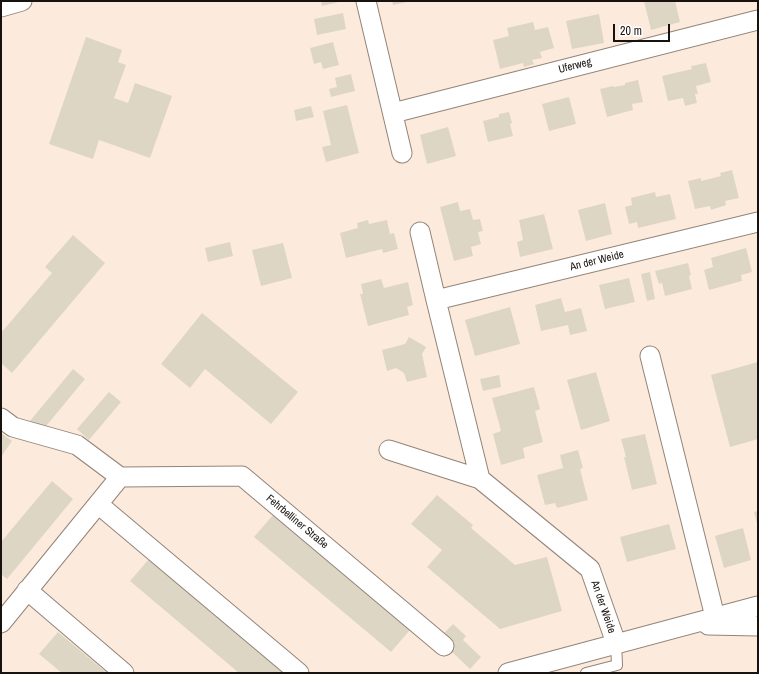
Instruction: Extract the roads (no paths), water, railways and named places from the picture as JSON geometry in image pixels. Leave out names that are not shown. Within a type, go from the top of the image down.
[{"type":"street","points":[[1,7],[22,1]]},
{"type":"street","points":[[366,1],[402,153]]},
{"type":"street","name":"Uferweg","points":[[393,113],[758,20]]},
{"type":"street","name":"An der Weide","points":[[436,300],[758,222]]},
{"type":"street","points":[[420,232],[480,479]]},
{"type":"street","points":[[650,356],[715,617]]},
{"type":"street","points":[[1,418],[13,427],[77,445],[120,477],[1,623]]},
{"type":"street","name":"An der Weide","points":[[390,450],[480,479],[590,569],[616,643]]},
{"type":"street","name":"Fehrbelliner Straße","points":[[120,477],[242,476],[444,646]]},
{"type":"street","points":[[98,504],[299,673]]},
{"type":"street","points":[[27,590],[124,673]]},
{"type":"street","points":[[508,673],[758,606]]},
{"type":"street","points":[[689,624],[758,626]]},
{"type":"lane","points":[[586,673],[617,665],[616,643]]}]
